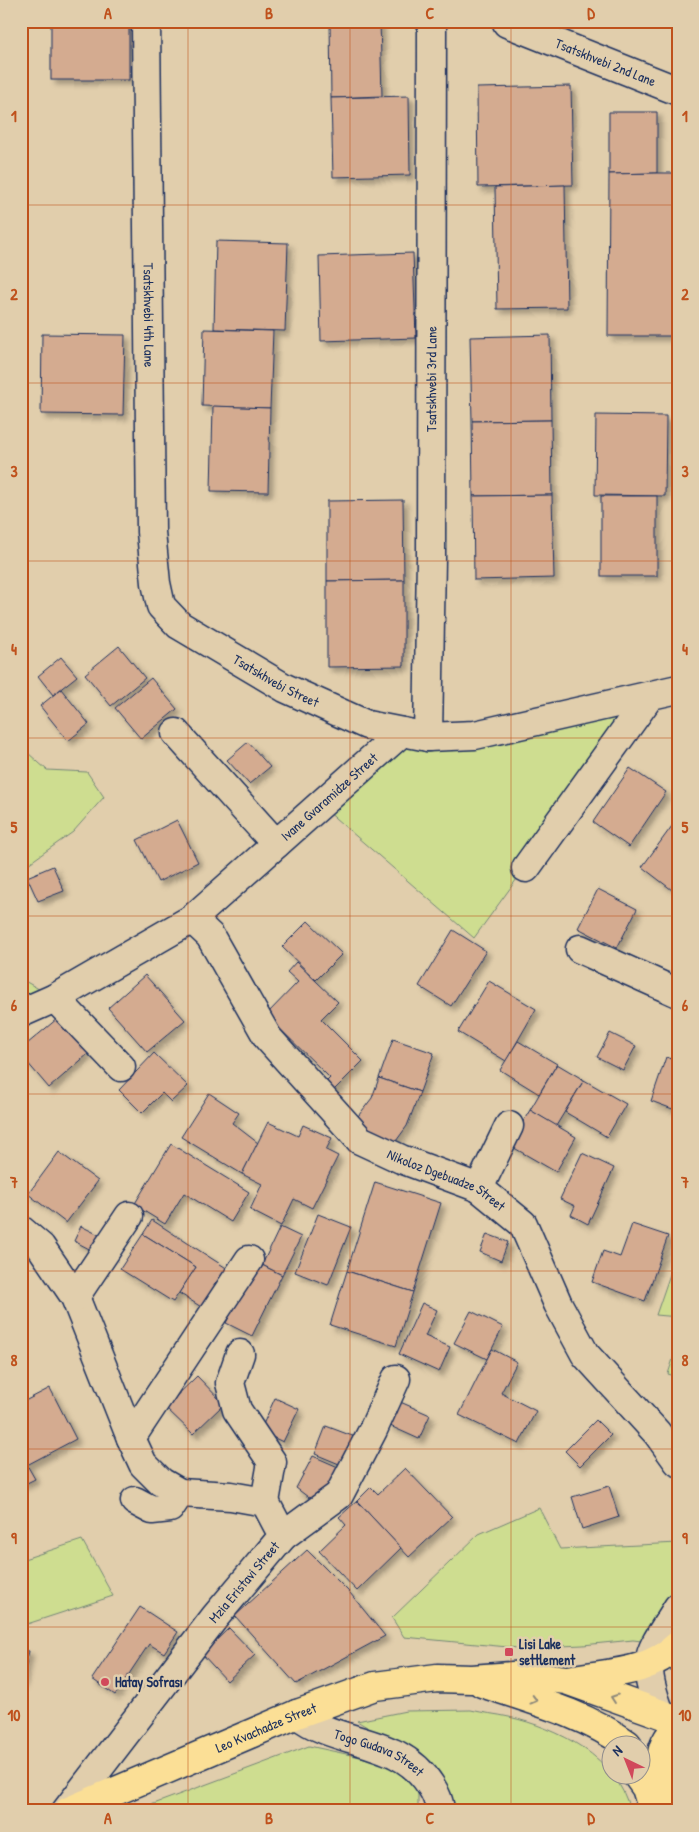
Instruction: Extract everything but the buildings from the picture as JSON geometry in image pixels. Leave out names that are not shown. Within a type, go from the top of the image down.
[{"type":"main road","points":[[566,1680],[647,1666],[678,1645]]},
{"type":"main road","name":"Leo Kvachadze Street","points":[[68,1811],[298,1714],[375,1686],[437,1678],[471,1679],[525,1675],[566,1680]]},
{"type":"main road","name":"Leo Kvachadze Street","points":[[471,1679],[564,1710]]},
{"type":"main road","points":[[566,1680],[672,1720],[661,1755],[659,1783],[646,1788],[652,1811]]},
{"type":"main road","points":[[564,1710],[612,1734]]},
{"type":"main road","points":[[564,1710],[602,1742]]},
{"type":"street","name":"Tsatskhvebi 4th Lane","points":[[146,21],[151,532],[156,583],[161,606]]},
{"type":"street","name":"Tsatskhvebi 3rd Lane","points":[[415,734],[431,539],[432,21]]},
{"type":"street","name":"Tsatskhvebi 2nd Lane","points":[[507,23],[678,91]]},
{"type":"street","name":"Tsatskhvebi Street","points":[[161,606],[179,625],[285,688],[367,724],[415,734]]},
{"type":"street","points":[[415,734],[475,734],[650,697],[678,689]]},
{"type":"street","points":[[526,868],[650,697]]},
{"type":"street","points":[[176,733],[276,844]]},
{"type":"street","name":"Ivane Gvaramidze Street","points":[[21,1013],[55,998],[192,919],[276,844],[415,734]]},
{"type":"street","name":"Nikoloz Dgebuadze Street","points":[[192,919],[210,936],[268,1038],[360,1140],[401,1159],[479,1188],[523,1224],[558,1304],[585,1354],[656,1433],[678,1462]]},
{"type":"street","points":[[580,949],[678,993]]},
{"type":"street","points":[[55,998],[122,1067]]},
{"type":"street","points":[[479,1188],[509,1126]]},
{"type":"street","points":[[75,1297],[129,1216]]},
{"type":"street","points":[[21,1230],[41,1247],[75,1297],[143,1464],[161,1482],[180,1493],[231,1496],[265,1502],[272,1462],[237,1410],[230,1383],[240,1354]]},
{"type":"street","points":[[131,1438],[249,1260]]},
{"type":"street","points":[[283,1536],[339,1495],[373,1430],[396,1379]]},
{"type":"street","points":[[135,1501],[152,1510],[170,1508],[180,1493]]},
{"type":"street","name":"Mzia Eristavi Street","points":[[68,1811],[215,1617],[283,1536],[265,1502]]},
{"type":"street","points":[[672,1720],[649,1685],[647,1666],[654,1642],[678,1607]]},
{"type":"street","name":"Togo Gudava Street","points":[[298,1714],[311,1725],[398,1753],[424,1775],[434,1791],[440,1811]]},
{"type":"green space","points":[[649,697],[474,938],[320,805],[402,732]]},
{"type":"green space","points":[[21,752],[28,753],[47,770],[87,772],[104,797],[73,832],[21,869]]},
{"type":"green space","points":[[21,979],[55,998],[21,1013]]},
{"type":"green space","points":[[678,1251],[678,1317],[656,1315]]},
{"type":"green space","points":[[678,1344],[678,1377],[668,1374]]},
{"type":"green space","points":[[539,1508],[560,1549],[678,1543],[678,1635],[668,1644],[633,1640],[583,1645],[518,1648],[404,1637],[392,1618],[479,1534]]},
{"type":"green space","points":[[82,1540],[113,1596],[21,1626],[21,1560]]},
{"type":"green space","points":[[471,1710],[527,1722],[565,1737],[602,1763],[602,1784],[618,1784],[630,1811],[447,1811],[403,1749],[357,1721],[406,1711]]},
{"type":"green space","points":[[309,1746],[388,1763],[418,1788],[418,1811],[135,1811]]},
{"type":"place","name":"Lisi Lake settlement","points":[[509,1652]]},
{"type":"place","name":"Hatay Sofrası","points":[[105,1682]]}]
